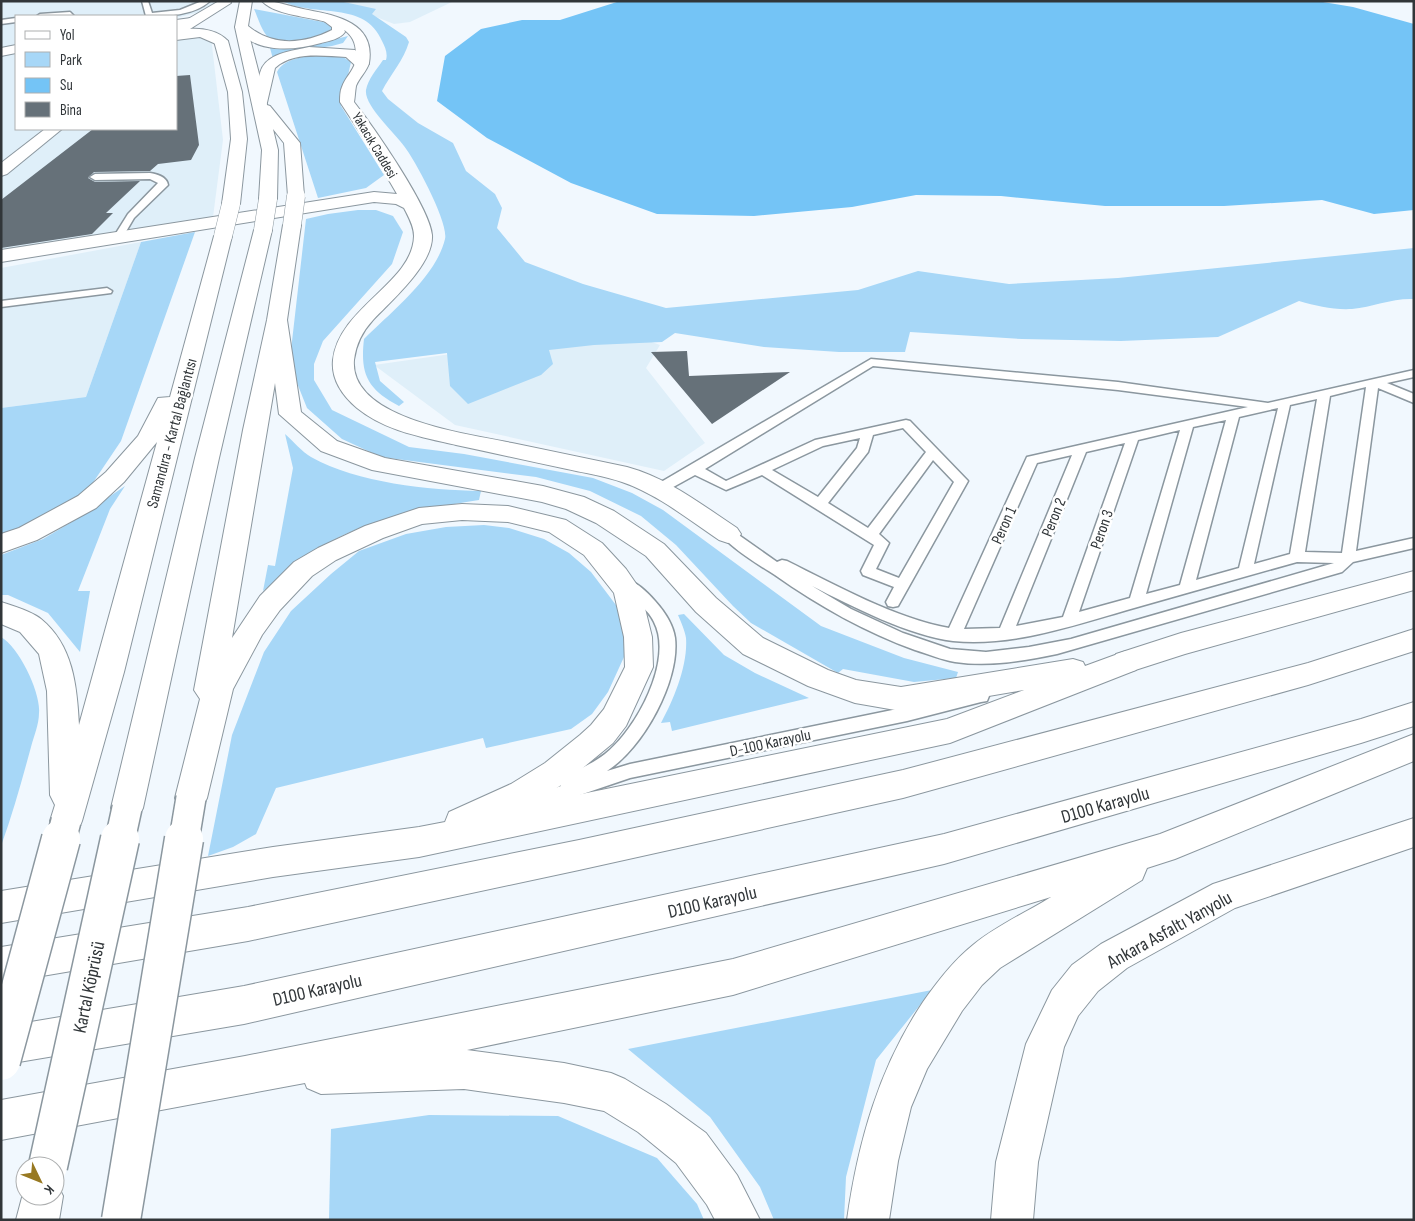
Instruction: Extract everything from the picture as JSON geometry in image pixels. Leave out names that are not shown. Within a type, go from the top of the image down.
[{"type":"main road","points":[[121,1220],[254,430],[277,320],[296,196],[292,144],[261,104],[241,27],[246,1]]},
{"type":"main road","points":[[268,1],[282,8],[326,18],[346,25],[358,35],[362,64]]},
{"type":"main road","points":[[178,31],[225,2]]},
{"type":"main road","name":"Samandıra - Kartal Bağlantısı","points":[[66,821],[109,672],[231,204],[239,139],[234,92],[221,42],[225,2]]},
{"type":"main road","points":[[241,27],[262,41],[297,44],[315,42],[339,32],[338,25],[326,18]]},
{"type":"main road","points":[[178,24],[191,22]]},
{"type":"main road","points":[[178,36],[205,33],[213,35],[221,42]]},
{"type":"main road","points":[[261,104],[268,78],[267,72],[270,66],[277,61],[302,52],[348,41],[358,35]]},
{"type":"main road","points":[[1,52],[15,49]]},
{"type":"main road","points":[[302,52],[350,53],[362,64]]},
{"type":"main road","name":"Yakacık Caddesi","points":[[362,64],[348,86],[348,102],[412,205],[423,232],[417,257],[406,275],[356,327],[346,342],[342,357],[343,372],[347,384],[373,410],[400,424],[627,475],[660,488],[728,534]]},
{"type":"main road","name":"Kartal Köprüsü","points":[[50,1156],[207,458],[262,230],[268,199],[270,150],[261,104]]},
{"type":"main road","points":[[1,171],[53,130]]},
{"type":"main road","points":[[352,200],[383,189],[390,183],[392,172]]},
{"type":"main road","points":[[1,256],[374,197],[400,199],[412,205]]},
{"type":"main road","points":[[277,320],[290,414],[329,446],[380,465],[543,494],[575,503],[605,517],[655,550],[706,605],[753,646],[818,678],[855,691],[900,699],[1126,662]]},
{"type":"main road","points":[[1,544],[28,534],[88,502],[115,477],[148,439],[194,348]]},
{"type":"main road","points":[[191,798],[218,688],[252,628],[270,603],[303,570],[327,554],[374,532],[419,516],[462,512],[508,514],[557,526],[593,549],[617,576],[628,592],[638,637],[639,667],[611,722],[597,738],[556,772],[522,794],[419,842]]},
{"type":"main road","points":[[1,906],[273,862],[419,842],[950,731],[1126,662],[1181,644],[1414,580]]},
{"type":"main road","points":[[1,612],[30,625],[52,650],[62,691],[66,821],[1,1061]]},
{"type":"main road","points":[[1,966],[248,924],[902,784],[1308,674],[1414,640]]},
{"type":"main road","name":"D100 Karayolu","points":[[1,1046],[244,1005],[944,849],[1352,734],[1414,714]]},
{"type":"main road","points":[[1,1120],[244,1076],[733,977],[1162,848],[1414,747]]},
{"type":"main road","name":"Ankara Asfaltı Yanyolu","points":[[1012,1220],[1018,1162],[1045,1044],[1065,1003],[1085,978],[1114,956],[1225,895],[1414,832]]},
{"type":"main road","points":[[868,1220],[878,1155],[895,1093],[912,1055],[956,988],[986,956],[1162,848]]},
{"type":"main road","points":[[244,1076],[464,1070],[564,1083],[611,1093],[652,1118],[691,1148],[722,1190],[739,1220]]},
{"type":"main road","points":[[36,1220],[40,1206]]},
{"type":"lane","points":[[145,1],[149,15],[181,13],[194,10],[207,1]]},
{"type":"lane","points":[[49,15],[67,13],[70,15]]},
{"type":"lane","points":[[1,22],[15,20]]},
{"type":"lane","points":[[95,177],[150,176],[161,179],[163,182],[163,186],[129,218],[118,238]]},
{"type":"lane","points":[[1,304],[107,291]]},
{"type":"lane","points":[[660,488],[695,470],[871,362],[1118,386],[1267,406]]},
{"type":"lane","points":[[1081,448],[1414,373]]},
{"type":"lane","points":[[1373,381],[1414,399]]},
{"type":"lane","points":[[728,534],[796,584],[851,617],[901,639],[956,656],[991,658],[1030,654],[1071,645],[1337,568],[1348,558],[1373,381]]},
{"type":"lane","points":[[1297,558],[1324,394]]},
{"type":"lane","points":[[1245,572],[1285,402]]},
{"type":"lane","points":[[1186,589],[1234,414]]},
{"type":"lane","points":[[695,470],[726,486],[818,443],[906,424],[961,481],[893,602]]},
{"type":"lane","points":[[1136,603],[1188,424]]},
{"type":"lane","points":[[819,505],[864,449],[868,432]]},
{"type":"lane","name":"Peron 3","points":[[1069,622],[1133,437]]},
{"type":"lane","name":"Peron 2","points":[[1006,634],[1081,448]]},
{"type":"lane","name":"Peron 1","points":[[954,635],[1032,460],[1081,448]]},
{"type":"lane","points":[[870,536],[933,451]]},
{"type":"lane","points":[[762,470],[882,544],[868,571],[902,586]]},
{"type":"lane","points":[[728,534],[787,568],[844,596],[928,630],[954,635],[1006,634],[1069,622],[1297,558],[1348,558],[1414,543]]},
{"type":"shaded area","points":[[1,1],[215,1],[212,9],[178,18],[178,15],[15,15],[15,130],[178,130],[178,36],[211,37],[223,140],[213,217],[1,255]]},
{"type":"shaded area","points":[[336,1],[454,1],[410,22],[394,24]]},
{"type":"shaded area","points":[[141,242],[86,397],[1,408],[1,268]]},
{"type":"shaded area","points":[[618,330],[660,345],[646,368],[705,443],[664,471],[455,425],[374,365]]},
{"type":"green space","points":[[282,1],[344,2],[376,9],[372,14],[406,37],[409,42],[404,55],[382,91],[388,99],[418,123],[453,143],[466,171],[495,194],[502,208],[497,228],[525,262],[583,284],[666,308],[858,290],[918,271],[1009,284],[1118,278],[1414,248],[1414,299],[1398,300],[1352,309],[1325,307],[1299,301],[1218,337],[1121,341],[1022,339],[910,332],[905,352],[839,352],[764,347],[675,333],[662,342],[594,345],[549,350],[553,364],[541,375],[468,404],[450,386],[447,353],[375,362],[380,381],[404,402],[399,406],[379,393],[368,379],[363,362],[364,339],[399,306],[423,280],[432,267],[445,239],[442,220],[423,177],[409,153],[375,111],[367,96],[366,90],[373,74],[387,57],[382,41],[374,28],[364,20],[352,15],[309,9]]},
{"type":"green space","points":[[254,9],[328,23],[334,30],[301,41],[282,43],[269,38],[264,32]]},
{"type":"green space","points":[[348,36],[343,43],[304,50],[273,59],[270,48],[308,46]]},
{"type":"green space","points":[[321,54],[343,57],[351,62],[341,106],[384,175],[366,188],[318,198],[277,72],[285,63]]},
{"type":"green space","points":[[358,210],[376,210],[393,216],[403,232],[392,264],[323,341],[314,364],[314,380],[332,410],[409,447],[464,454],[593,478],[632,493],[663,510],[821,626],[904,658],[958,672],[956,678],[914,682],[843,669],[838,673],[751,623],[676,545],[641,516],[590,491],[536,477],[381,457],[342,439],[307,408],[295,378],[291,350],[306,219]]},
{"type":"green space","points":[[195,232],[121,441],[88,490],[61,510],[1,536],[1,408],[86,397],[141,242]]},
{"type":"green space","points":[[285,434],[311,457],[350,473],[371,479],[416,487],[481,491],[479,500],[396,516],[337,538],[297,564],[263,591],[268,565],[275,566],[293,468]]},
{"type":"green space","points":[[125,486],[110,509],[78,591],[90,591],[80,652],[48,613],[8,595],[1,595],[1,555],[43,539]]},
{"type":"green space","points":[[484,525],[509,528],[544,539],[569,553],[591,572],[625,617],[624,657],[608,692],[592,714],[571,729],[486,748],[483,738],[276,788],[256,834],[233,847],[208,856],[232,735],[264,652],[291,611],[359,551],[406,534],[446,527]]},
{"type":"green space","points":[[684,614],[724,655],[755,673],[809,698],[672,731],[670,722],[661,723],[675,693],[685,659],[686,638],[678,615]]},
{"type":"green space","points":[[1,637],[15,650],[33,683],[39,704],[39,713],[21,784],[1,846]]},
{"type":"green space","points":[[932,990],[876,1060],[846,1177],[844,1220],[774,1220],[760,1187],[710,1117],[628,1049]]},
{"type":"green space","points":[[429,1115],[558,1116],[657,1158],[697,1204],[704,1220],[329,1220],[331,1129]]},
{"type":"water","points":[[620,1],[1317,1],[1353,7],[1414,24],[1414,210],[1374,214],[1322,200],[1224,206],[1105,206],[1001,196],[916,195],[852,207],[754,216],[657,214],[571,183],[487,138],[437,101],[445,56],[481,29],[522,20],[560,20]]},
{"type":"building","points":[[190,75],[199,145],[191,160],[158,164],[150,171],[94,172],[88,178],[95,182],[140,181],[106,213],[113,213],[92,234],[1,248],[1,200],[92,130],[178,130],[178,76]]},
{"type":"building","points":[[687,351],[689,376],[790,372],[712,424],[651,352]]}]
